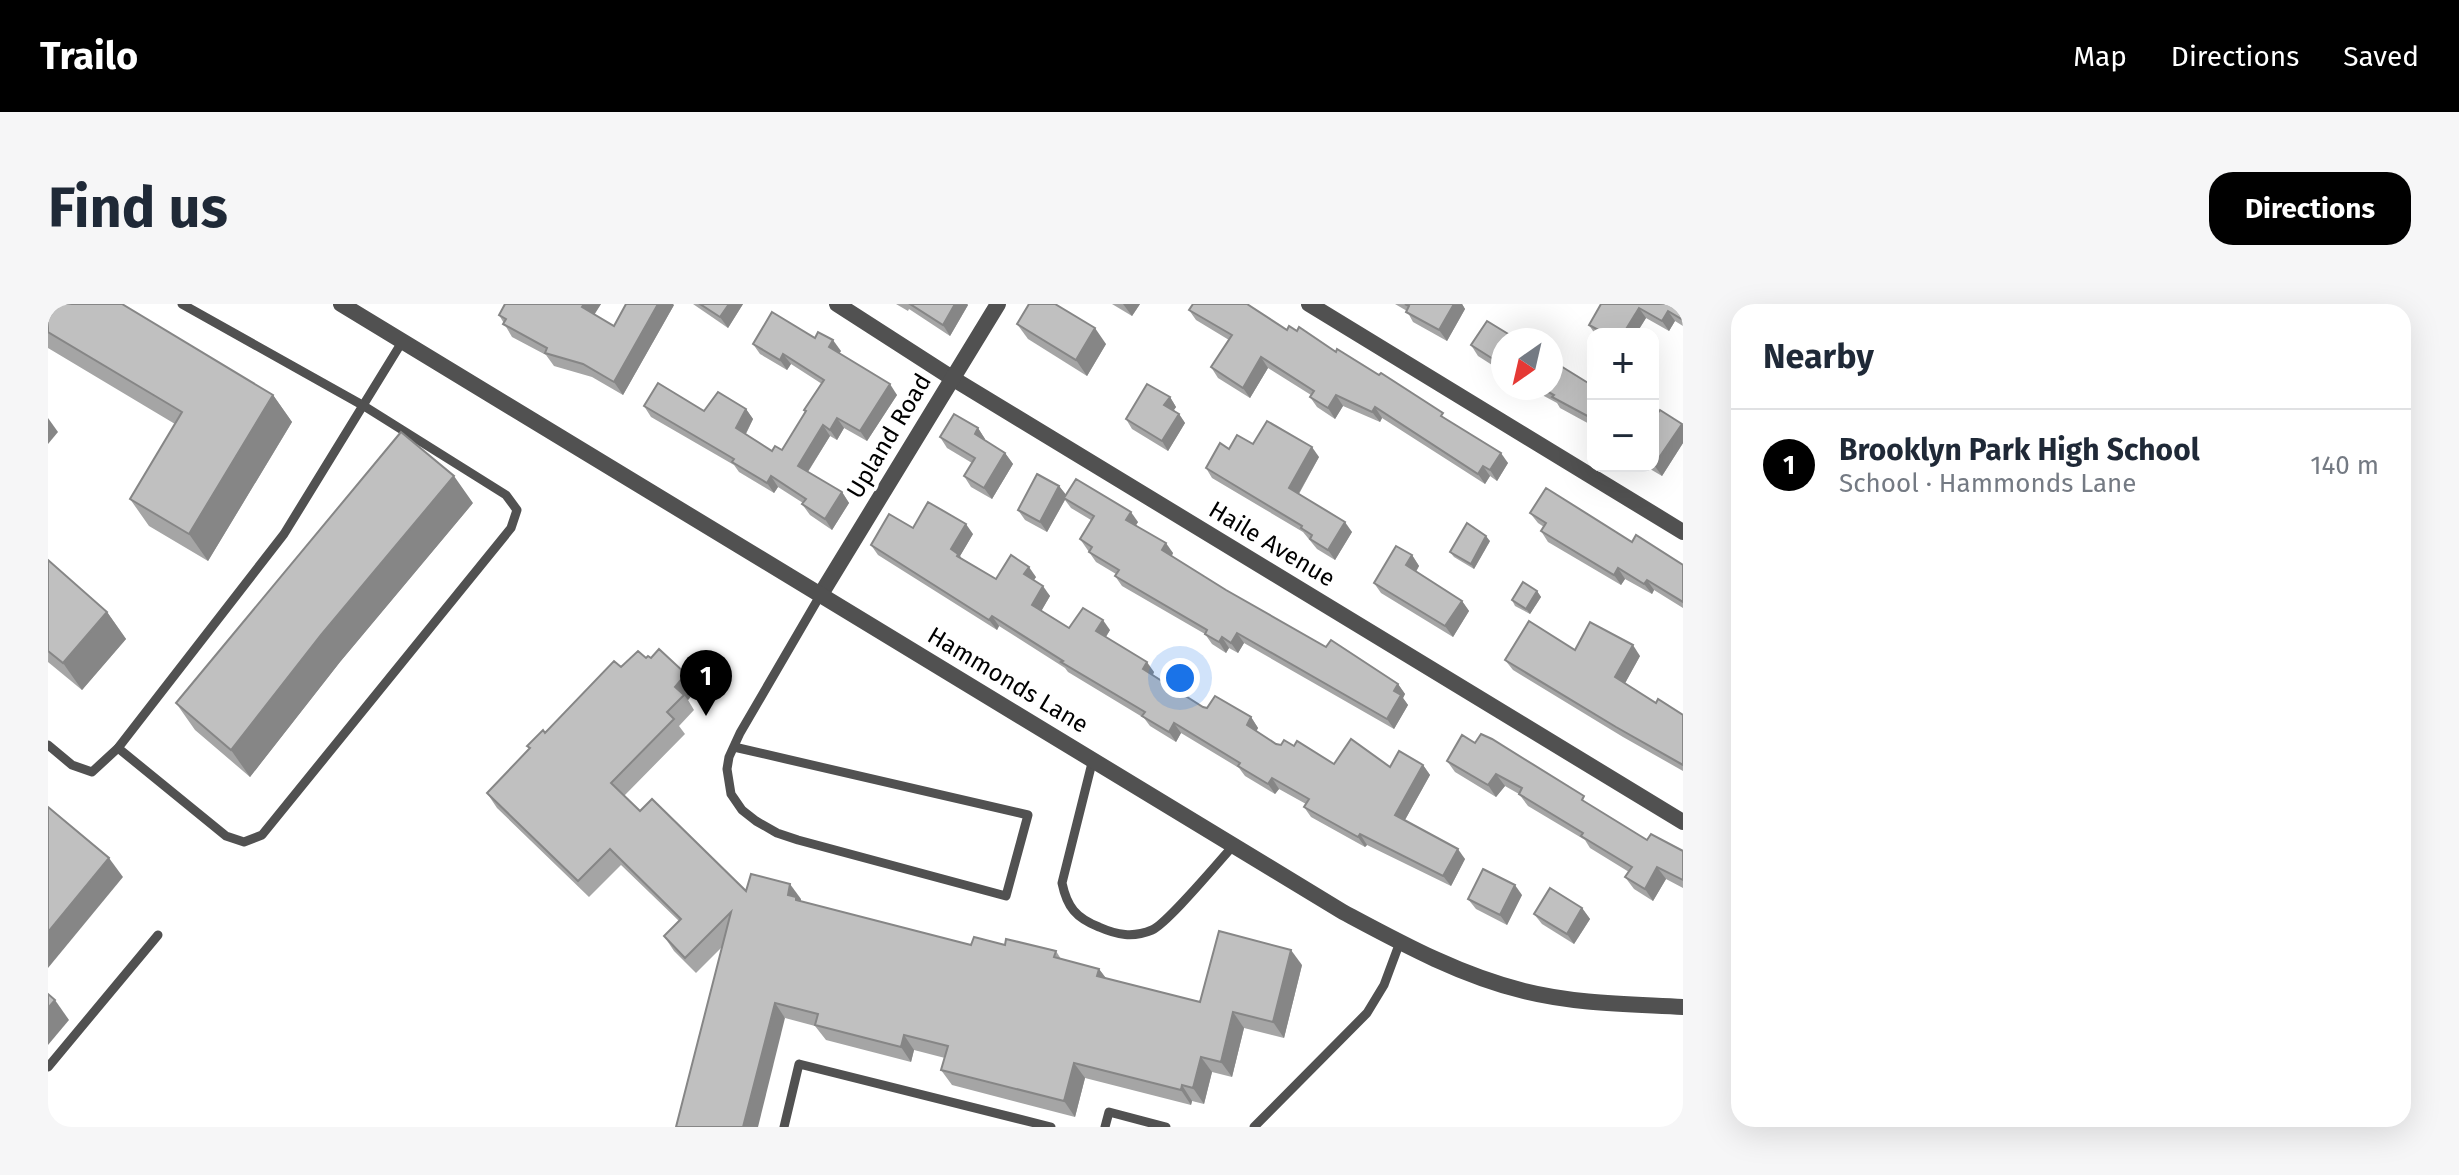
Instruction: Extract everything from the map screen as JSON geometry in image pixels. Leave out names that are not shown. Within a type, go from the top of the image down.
[{"type":"street","name":"Hammonds Lane","points":[[341,304],[1343,912],[1400,942],[1468,974],[1524,991],[1582,1001],[1683,1007]]},
{"type":"street","name":"Haile Avenue","points":[[837,304],[952,378],[1683,822]]},
{"type":"street","name":"Upland Road","points":[[821,594],[998,304]]},
{"type":"street","points":[[1309,304],[1683,532]]},
{"type":"lane","points":[[118,748],[226,836],[244,842],[262,835],[511,528],[517,510],[506,495],[364,406],[182,304]]},
{"type":"lane","points":[[48,745],[72,765],[92,772],[118,748],[284,534],[402,342]]},
{"type":"lane","points":[[734,747],[1028,815],[1006,896],[777,833],[742,810],[731,794],[727,769],[734,747],[821,594]]},
{"type":"lane","points":[[1093,759],[1062,883],[1065,901],[1073,913],[1086,922],[1118,935],[1154,929],[1234,845]]},
{"type":"lane","points":[[48,1067],[158,935]]},
{"type":"lane","points":[[1254,1127],[1367,1013],[1384,985],[1400,942]]},
{"type":"lane","points":[[784,1127],[799,1064],[1051,1127]]},
{"type":"lane","points":[[1105,1127],[1109,1112],[1166,1127]]},
{"type":"building","points":[[48,304],[122,304],[273,395],[189,534],[130,499],[182,412],[48,332]]},
{"type":"building","points":[[505,304],[584,304],[582,307],[614,326],[626,304],[658,304],[614,382],[583,364],[545,353],[547,348],[503,324],[506,319],[499,315]]},
{"type":"building","points":[[700,304],[729,304],[720,317]]},
{"type":"building","points":[[910,304],[955,304],[943,325]]},
{"type":"building","points":[[1029,304],[1055,304],[1095,328],[1076,360],[1017,324]]},
{"type":"building","points":[[1193,304],[1247,304],[1287,330],[1289,326],[1297,331],[1299,327],[1336,352],[1337,349],[1379,375],[1381,373],[1443,413],[1441,416],[1501,453],[1490,470],[1483,466],[1478,474],[1375,407],[1372,412],[1336,395],[1328,408],[1310,397],[1314,391],[1261,357],[1243,388],[1211,367],[1232,335],[1189,310]]},
{"type":"building","points":[[1405,304],[1454,304],[1439,330],[1406,312],[1409,306]]},
{"type":"building","points":[[1601,304],[1683,304],[1683,320],[1668,311],[1662,321],[1639,308],[1627,328],[1595,328],[1589,325]]},
{"type":"building","points":[[772,312],[815,338],[818,332],[833,340],[829,347],[890,384],[860,431],[837,418],[830,430],[823,425],[798,466],[842,492],[825,519],[802,504],[806,499],[771,476],[767,483],[732,462],[734,459],[644,406],[658,383],[704,411],[718,392],[746,409],[736,428],[772,451],[775,446],[782,450],[824,380],[783,354],[780,360],[753,344]]},
{"type":"building","points":[[1487,321],[1498,328],[1491,328],[1491,358],[1471,345]]},
{"type":"building","points":[[1563,367],[1587,382],[1587,416],[1558,400],[1563,400]]},
{"type":"building","points":[[1147,384],[1170,397],[1164,405],[1179,414],[1162,441],[1126,419]]},
{"type":"building","points":[[1659,411],[1682,424],[1659,458]]},
{"type":"building","points":[[954,414],[978,428],[975,434],[1005,453],[984,488],[964,476],[975,458],[940,437]]},
{"type":"building","points":[[1267,421],[1312,447],[1289,488],[1345,522],[1328,550],[1310,539],[1312,535],[1302,526],[1206,468],[1220,443],[1229,449],[1237,435],[1253,444]]},
{"type":"building","points":[[401,432],[454,476],[321,635],[231,750],[176,703]]},
{"type":"building","points":[[1037,474],[1059,486],[1040,522],[1018,510]]},
{"type":"building","points":[[1076,479],[1131,512],[1126,520],[1166,543],[1162,550],[1326,647],[1331,640],[1398,684],[1394,691],[1401,695],[1387,719],[1237,633],[1231,643],[1222,637],[1219,642],[1205,634],[1207,630],[1115,576],[1119,570],[1089,552],[1092,547],[1080,539],[1094,516],[1064,498]]},
{"type":"building","points":[[1546,488],[1632,542],[1636,535],[1683,565],[1683,602],[1647,580],[1644,584],[1618,568],[1614,575],[1541,531],[1546,523],[1530,513]]},
{"type":"building","points":[[928,502],[966,524],[951,549],[957,556],[996,579],[1011,555],[1029,567],[1024,574],[1043,586],[1032,605],[1069,628],[1083,608],[1103,620],[1096,631],[1147,662],[1143,669],[1203,707],[1207,708],[1215,696],[1251,717],[1247,725],[1276,744],[1281,745],[1284,740],[1294,746],[1297,741],[1334,764],[1351,739],[1390,767],[1399,751],[1423,765],[1395,815],[1458,849],[1443,876],[1360,834],[1358,837],[1304,807],[1309,799],[1272,778],[1268,784],[1174,723],[1169,732],[1142,716],[1145,712],[992,616],[989,620],[871,545],[889,514],[913,528]]},
{"type":"building","points":[[1467,523],[1486,536],[1471,564],[1450,552]]},
{"type":"building","points":[[1396,546],[1412,555],[1406,565],[1462,601],[1445,626],[1374,583]]},
{"type":"building","points":[[48,560],[107,612],[63,663],[48,651]]},
{"type":"building","points":[[1523,582],[1537,591],[1526,609],[1512,600]]},
{"type":"building","points":[[1529,621],[1575,650],[1590,622],[1633,645],[1615,677],[1656,703],[1658,699],[1683,715],[1683,765],[1505,660]]},
{"type":"building","points":[[659,649],[686,674],[675,687],[684,695],[667,712],[674,719],[611,783],[640,811],[652,799],[746,891],[751,874],[790,884],[788,895],[796,897],[796,900],[971,945],[974,937],[1005,945],[1006,939],[1056,951],[1054,957],[1099,969],[1097,976],[1200,1002],[1219,931],[1291,950],[1273,1022],[1233,1012],[1221,1062],[1201,1057],[1193,1088],[1182,1085],[1181,1090],[1074,1063],[1064,1101],[941,1070],[948,1046],[904,1035],[901,1047],[815,1025],[818,1014],[775,1003],[743,1127],[676,1127],[731,912],[685,958],[664,936],[681,919],[610,849],[578,881],[487,793],[530,748],[527,746],[543,730],[545,733],[614,661],[621,667],[638,651],[651,658]]},
{"type":"building","points":[[1481,734],[1584,796],[1582,800],[1647,840],[1651,834],[1683,851],[1683,880],[1657,867],[1645,889],[1625,877],[1632,867],[1519,794],[1522,788],[1496,774],[1488,785],[1447,761],[1462,735],[1475,743]]},
{"type":"building","points":[[48,807],[109,858],[48,932]]},
{"type":"building","points":[[1483,869],[1515,885],[1500,915],[1468,899]]},
{"type":"building","points":[[1550,888],[1582,908],[1567,934],[1534,914]]},
{"type":"building","points":[[48,994],[55,1000],[48,1008]]},
{"type":"place","name":"Brooklyn Park High School","points":[[706,716]]}]
